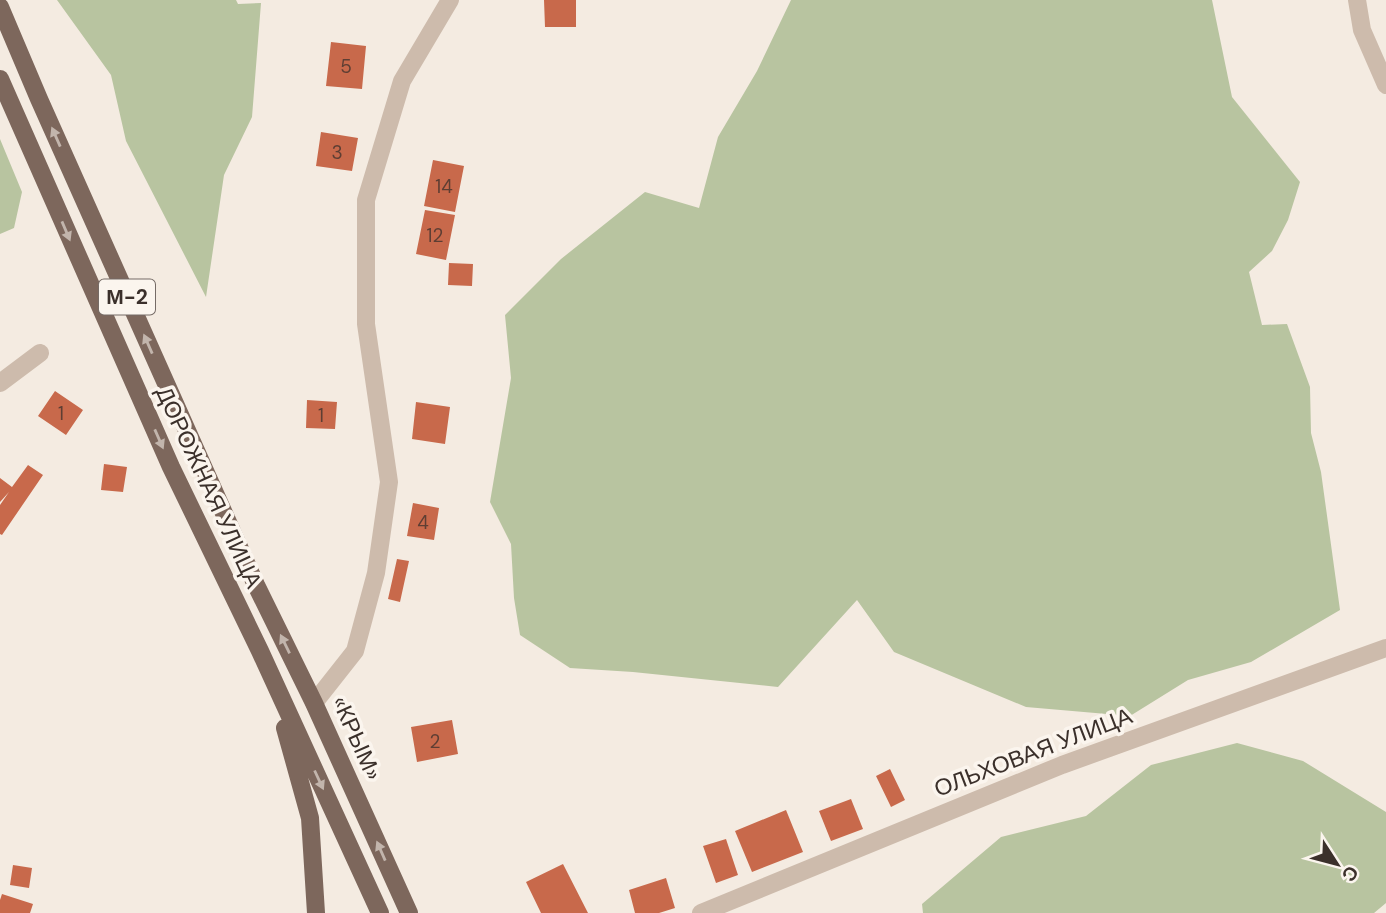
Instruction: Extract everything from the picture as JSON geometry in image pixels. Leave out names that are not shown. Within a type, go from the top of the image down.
[{"type":"main road","name":"ДОРОЖНАЯ УЛИЦА","points":[[0,7],[257,585]]},
{"type":"main road","name":"ДОРОЖНАЯ УЛИЦА","points":[[0,79],[165,454],[260,651],[380,913]]},
{"type":"main road","name":"«КРЫМ»","points":[[257,585],[314,703],[409,913]]},
{"type":"main road","points":[[260,651],[289,740],[310,818],[316,913]]},
{"type":"street","points":[[314,703],[355,650],[376,573],[389,482],[366,324],[366,200],[402,81],[450,0]]},
{"type":"street","points":[[1357,0],[1362,30],[1386,86]]},
{"type":"street","points":[[0,383],[40,353]]},
{"type":"street","name":"ОЛЬХОВАЯ УЛИЦА","points":[[701,913],[1062,765],[1386,648]]},
{"type":"green space","points":[[57,0],[236,0],[238,4],[261,3],[252,117],[224,175],[206,297],[126,141],[111,75]]},
{"type":"green space","points":[[791,0],[1212,0],[1232,97],[1300,182],[1288,220],[1272,251],[1249,272],[1262,325],[1287,324],[1310,387],[1311,433],[1321,472],[1340,610],[1251,662],[1188,680],[1130,716],[1026,707],[894,652],[857,600],[778,687],[570,668],[520,635],[514,598],[511,544],[490,502],[511,378],[505,315],[561,259],[645,192],[699,208],[718,137],[757,71]]},
{"type":"green space","points":[[0,139],[22,192],[14,228],[0,234]]},
{"type":"green space","points":[[1237,743],[1303,761],[1386,812],[1386,903],[1374,913],[923,913],[922,904],[1001,837],[1086,816],[1151,765]]},
{"type":"building","points":[[544,0],[576,0],[576,27],[545,27]]},
{"type":"building","points":[[331,42],[366,46],[362,89],[326,86]]},
{"type":"building","points":[[321,132],[358,138],[352,171],[316,166]]},
{"type":"building","points":[[433,160],[464,166],[455,212],[424,206]]},
{"type":"building","points":[[425,210],[455,215],[446,260],[416,254]]},
{"type":"building","points":[[449,263],[473,264],[472,286],[448,285]]},
{"type":"building","points":[[55,391],[83,410],[66,435],[38,416]]},
{"type":"building","points":[[307,400],[337,402],[335,429],[306,428]]},
{"type":"building","points":[[416,402],[450,407],[445,444],[412,439]]},
{"type":"building","points":[[104,464],[127,467],[123,492],[101,490]]},
{"type":"building","points":[[28,465],[43,475],[2,535],[0,505],[9,492],[0,502],[0,478],[12,487]]},
{"type":"building","points":[[413,503],[439,508],[434,540],[407,536]]},
{"type":"building","points":[[397,559],[409,561],[400,602],[388,599]]},
{"type":"building","points":[[452,720],[458,754],[417,762],[411,727]]},
{"type":"building","points":[[890,769],[905,800],[891,807],[876,776]]},
{"type":"building","points":[[851,799],[863,829],[831,841],[819,811]]},
{"type":"building","points":[[786,810],[803,852],[752,872],[735,831]]},
{"type":"building","points":[[726,839],[738,875],[716,883],[703,846]]},
{"type":"building","points":[[563,864],[588,913],[541,913],[526,882]]},
{"type":"building","points":[[13,865],[32,868],[29,888],[10,885]]},
{"type":"building","points":[[666,878],[675,908],[659,913],[635,913],[629,890]]},
{"type":"building","points":[[2,894],[33,904],[30,913],[0,913]]}]
